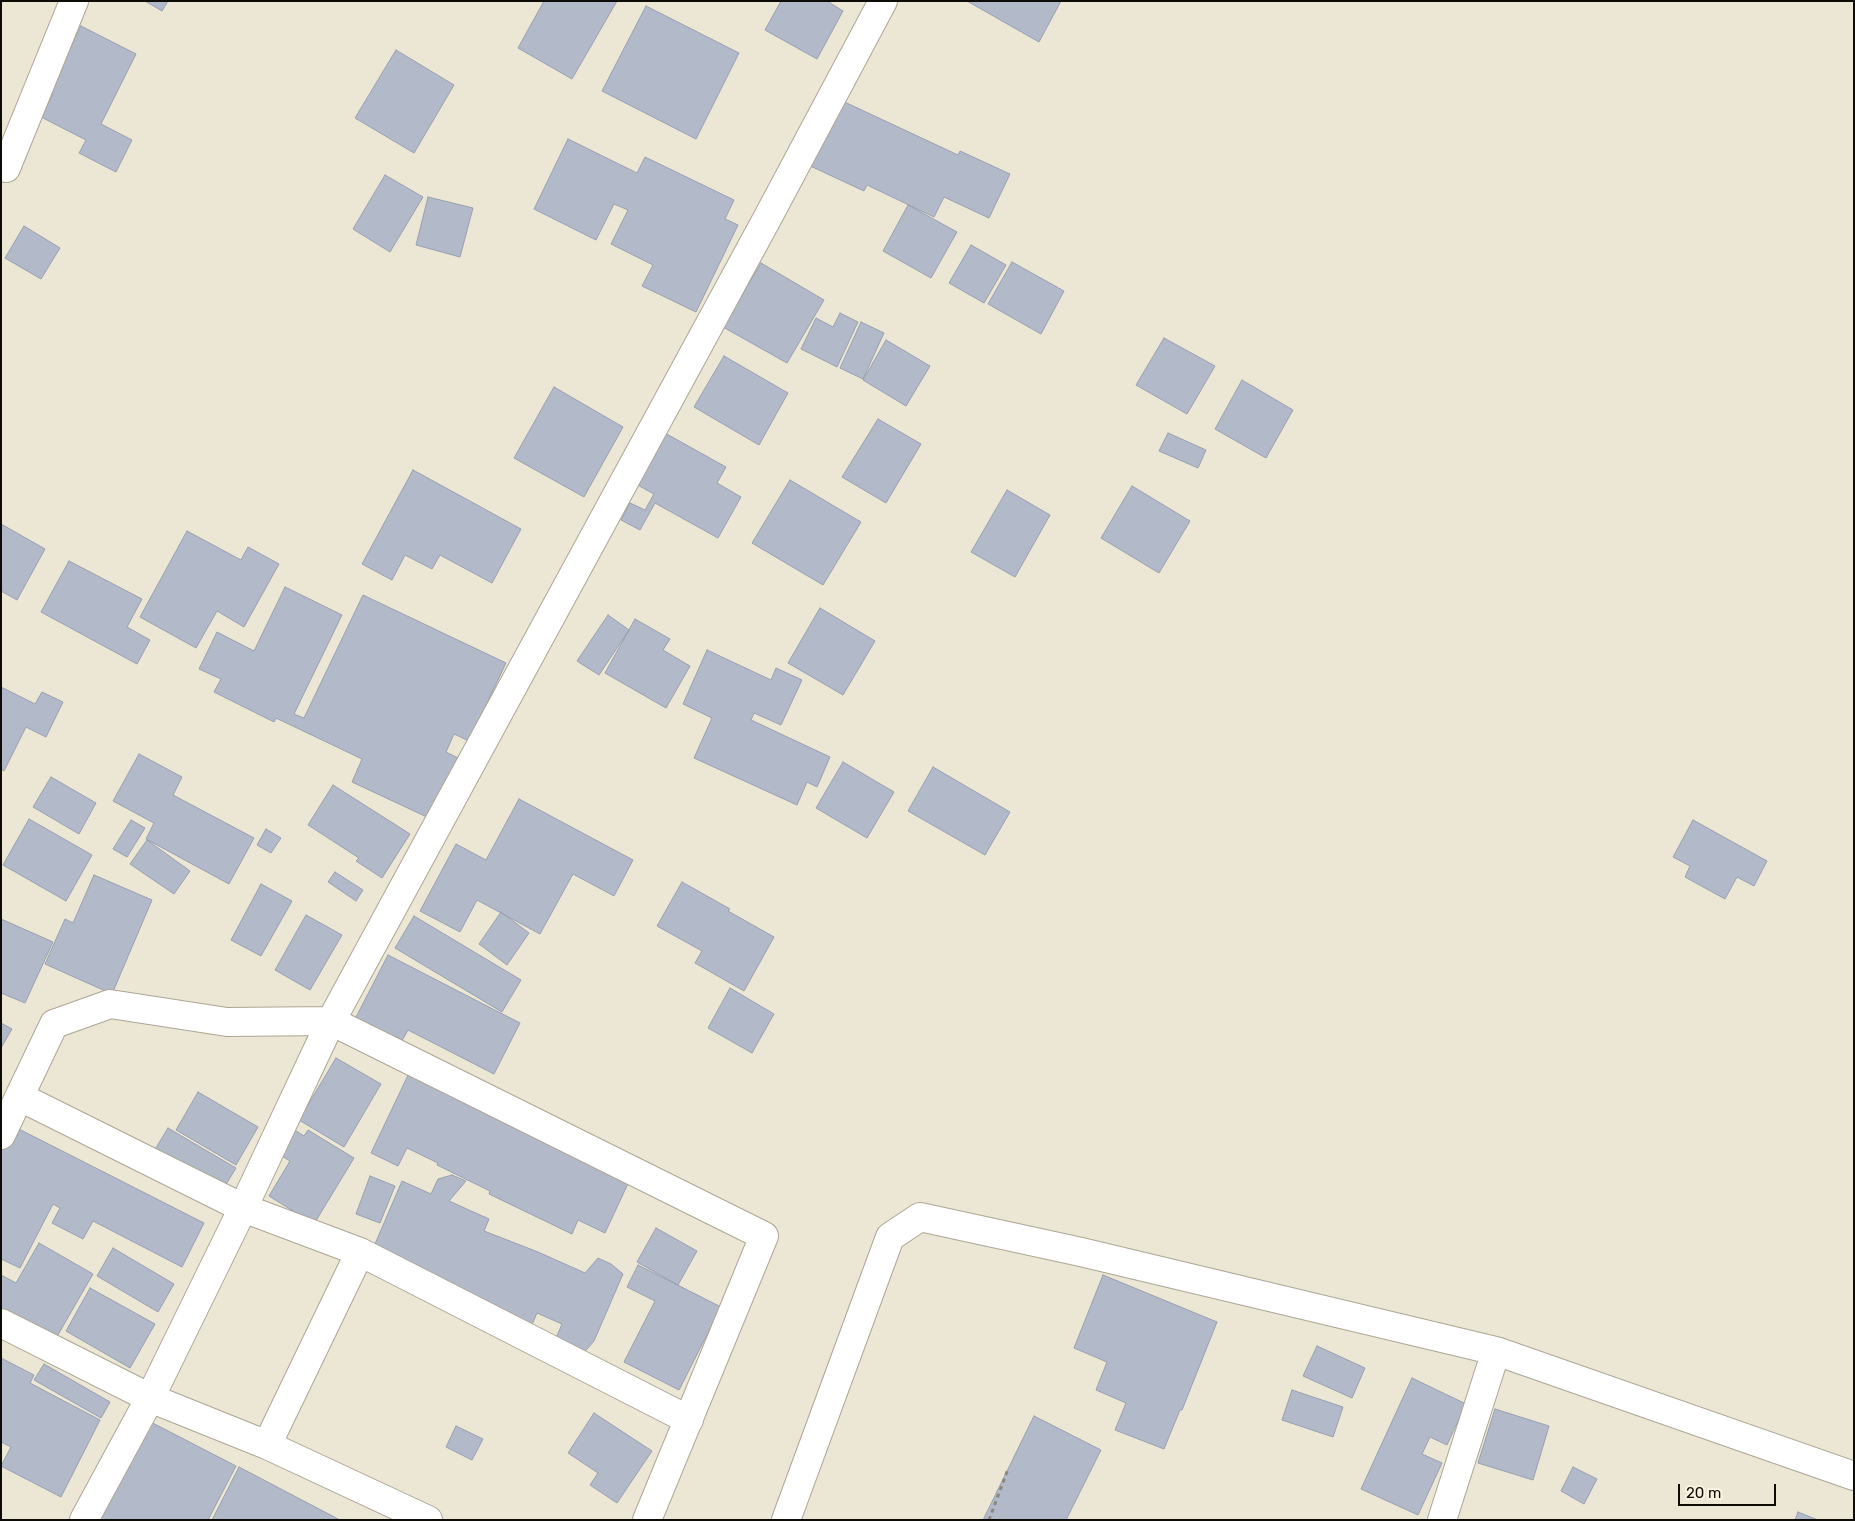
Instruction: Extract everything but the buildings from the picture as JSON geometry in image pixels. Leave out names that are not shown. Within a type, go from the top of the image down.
[{"type":"street","points":[[1,166],[6,168],[74,1]]},
{"type":"street","points":[[84,1520],[150,1398],[330,1021],[768,218],[883,1]]},
{"type":"street","points":[[1,1135],[54,1024],[110,1004],[227,1022],[330,1021],[764,1236],[647,1520]]},
{"type":"street","points":[[20,1097],[242,1208],[360,1252],[689,1420]]},
{"type":"street","points":[[786,1520],[890,1237],[920,1217],[1081,1252],[1496,1351],[1854,1476]]},
{"type":"street","points":[[267,1445],[360,1252]]},
{"type":"street","points":[[1,1324],[150,1398],[267,1445],[428,1520]]},
{"type":"street","points":[[1442,1520],[1496,1351]]},
{"type":"path","points":[[989,1520],[1008,1469]]}]
